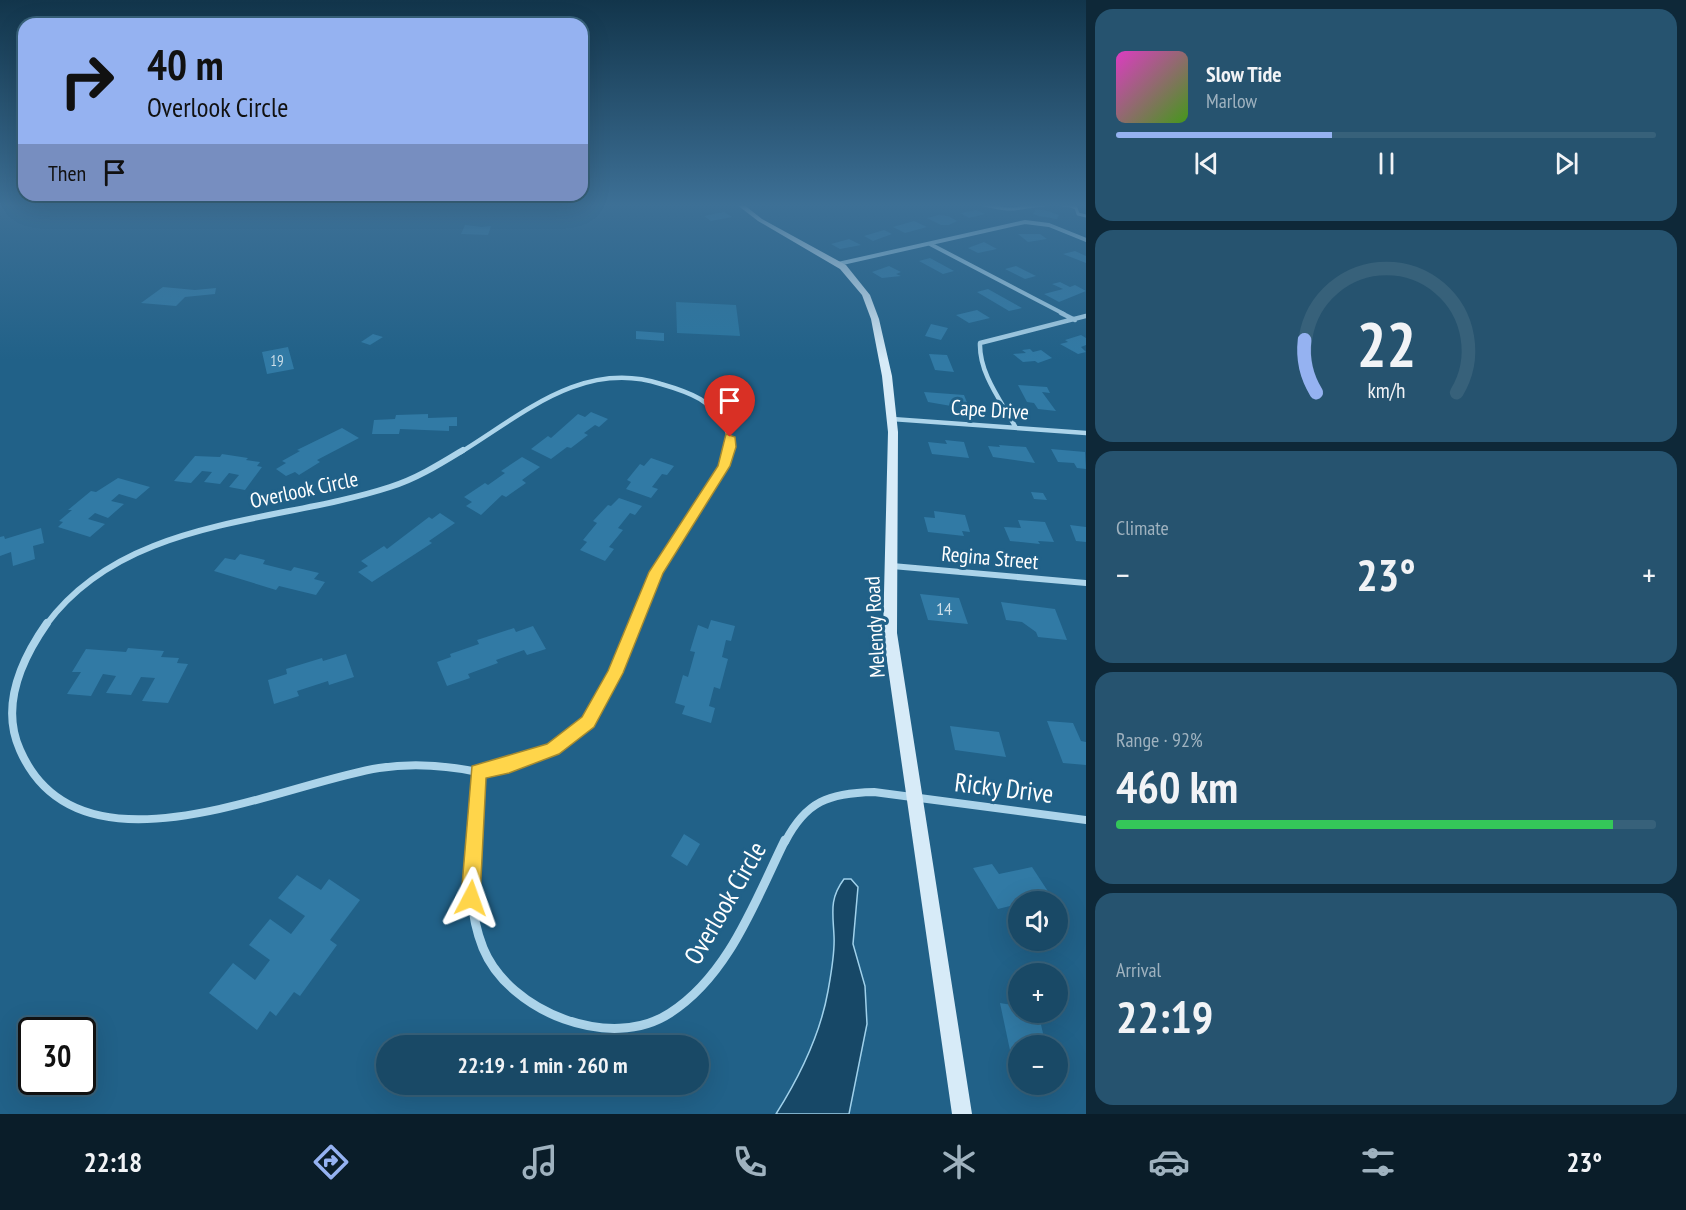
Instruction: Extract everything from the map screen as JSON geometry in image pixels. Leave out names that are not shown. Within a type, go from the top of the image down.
[{"type":"street","name":"Melendy Road","points":[[824,256],[838,264],[858,284],[871,307],[887,376],[892,419],[890,633],[962,1114]]},
{"type":"street","points":[[838,264],[875,256]]},
{"type":"street","points":[[953,256],[1076,320]]},
{"type":"street","points":[[1016,428],[986,371],[980,356],[980,343],[986,338],[1086,316]]},
{"type":"street","name":"Overlook Circle","points":[[598,377],[641,378],[670,385],[694,396],[722,418],[730,437],[728,456],[713,485],[656,572],[599,706],[580,729],[553,749],[509,765],[478,772],[444,765],[393,766],[308,784],[186,816],[160,820],[111,817],[68,803],[51,792],[26,765],[14,733],[12,698],[22,663],[54,615],[84,586],[138,552],[196,531],[397,485],[467,451],[549,393],[578,381],[598,377]]},
{"type":"street","name":"Cape Drive","points":[[892,419],[1086,433]]},
{"type":"street","name":"Regina Street","points":[[891,566],[1086,583]]},
{"type":"street","name":"Overlook Circle","points":[[478,772],[471,898],[475,927],[485,954],[503,979],[518,993],[552,1015],[582,1024],[613,1027],[644,1025],[672,1012],[714,972],[730,948],[793,826],[812,804],[849,792],[874,792],[916,798]]},
{"type":"street","name":"Ricky Drive","points":[[916,798],[1086,820]]},
{"type":"shaded area","points":[[676,302],[736,305],[740,336],[677,333]]},
{"type":"shaded area","points":[[844,879],[851,879],[858,887],[853,944],[865,986],[867,1024],[849,1114],[776,1114],[801,1070],[820,1024],[833,956],[834,900]]},
{"type":"building","points":[[1068,256],[1086,256],[1086,263]]},
{"type":"building","points":[[930,258],[954,271],[943,274],[919,261]]},
{"type":"building","points":[[889,266],[901,272],[896,274],[901,276],[882,278],[872,272]]},
{"type":"building","points":[[1016,266],[1036,276],[1025,279],[1005,269]]},
{"type":"building","points":[[1060,282],[1070,287],[1075,285],[1086,291],[1059,302],[1044,294],[1063,289],[1052,284]]},
{"type":"building","points":[[163,287],[195,290],[216,288],[215,294],[185,297],[176,306],[141,303]]},
{"type":"building","points":[[988,289],[1022,308],[1009,311],[977,292]]},
{"type":"building","points":[[977,310],[990,318],[969,323],[956,315]]},
{"type":"building","points":[[931,324],[948,328],[941,340],[925,336]]},
{"type":"building","points":[[636,331],[664,333],[664,341],[636,339]]},
{"type":"building","points":[[373,334],[383,337],[370,345],[361,342]]},
{"type":"building","points":[[1081,335],[1086,338],[1086,345],[1081,347],[1086,352],[1078,354],[1060,344],[1068,342],[1065,340]]},
{"type":"building","points":[[288,347],[294,369],[267,374],[262,352]]},
{"type":"building","points":[[1030,349],[1033,352],[1041,350],[1052,358],[1038,363],[1023,362],[1013,354],[1026,353],[1022,350]]},
{"type":"building","points":[[929,354],[947,355],[954,372],[935,370]]},
{"type":"building","points":[[1018,385],[1047,387],[1050,393],[1042,392],[1056,411],[1038,409],[1034,403],[1027,402]]},
{"type":"building","points":[[924,392],[964,395],[968,405],[956,404],[957,407],[928,402]]},
{"type":"building","points":[[591,412],[608,419],[599,427],[595,425],[584,433],[588,435],[571,448],[567,447],[551,459],[531,449],[548,436],[551,438],[578,414],[585,417]]},
{"type":"building","points":[[428,414],[428,418],[457,417],[457,426],[449,426],[449,431],[400,429],[399,434],[372,434],[374,420],[395,419],[396,415]]},
{"type":"building","points":[[342,428],[359,438],[317,460],[320,462],[299,475],[295,472],[286,476],[276,469],[286,463],[282,461],[300,451],[297,450]]},
{"type":"building","points":[[945,440],[964,442],[969,458],[932,454],[928,442],[947,444]]},
{"type":"building","points":[[999,445],[1026,447],[1035,463],[993,457],[988,446],[1000,447]]},
{"type":"building","points":[[1051,449],[1085,452],[1086,469],[1077,468],[1074,463],[1058,462]]},
{"type":"building","points":[[222,454],[260,462],[257,466],[262,467],[245,490],[229,487],[239,475],[229,473],[220,484],[204,482],[212,472],[202,471],[191,483],[174,481],[195,456],[220,457]]},
{"type":"building","points":[[522,457],[540,467],[522,480],[526,483],[506,497],[502,495],[481,515],[466,506],[472,502],[464,497],[485,483],[488,485],[505,473],[501,471]]},
{"type":"building","points":[[651,458],[674,466],[667,475],[662,474],[652,487],[658,489],[651,498],[626,489],[631,482],[627,480],[640,464],[644,466]]},
{"type":"building","points":[[118,478],[150,487],[136,499],[119,494],[111,501],[124,504],[108,518],[95,513],[88,519],[105,524],[90,537],[58,527],[63,522],[59,521],[72,510],[68,510],[91,491],[96,492]]},
{"type":"building","points":[[1031,492],[1043,493],[1047,500],[1034,499]]},
{"type":"building","points":[[619,498],[642,506],[635,515],[630,513],[618,528],[623,530],[609,547],[614,549],[605,561],[580,550],[587,542],[583,540],[597,523],[593,521],[608,505],[611,506]]},
{"type":"building","points":[[934,511],[965,515],[970,532],[962,531],[964,536],[928,532],[924,517],[935,518]]},
{"type":"building","points":[[440,513],[455,523],[429,541],[432,543],[372,582],[358,572],[368,566],[361,561],[384,546],[387,549],[429,517],[432,519]]},
{"type":"building","points":[[1018,520],[1045,522],[1054,542],[1038,541],[1040,544],[1010,541],[1004,527],[1021,528]]},
{"type":"building","points":[[1070,525],[1086,527],[1086,542],[1076,541]]},
{"type":"building","points":[[41,528],[44,543],[33,546],[35,559],[13,566],[11,552],[0,556],[0,537],[4,536],[5,539]]},
{"type":"building","points":[[240,554],[265,560],[263,564],[291,571],[294,567],[319,573],[314,579],[325,582],[316,595],[279,586],[276,590],[214,571],[225,558],[235,560]]},
{"type":"building","points":[[920,594],[959,598],[968,624],[928,620]]},
{"type":"building","points":[[1001,602],[1055,609],[1067,640],[1038,637],[1036,632],[1022,622],[1006,620]]},
{"type":"building","points":[[711,620],[735,626],[731,641],[726,640],[722,657],[728,659],[720,689],[714,687],[709,706],[715,708],[711,723],[682,714],[685,706],[675,703],[683,675],[688,677],[695,652],[690,651],[698,625],[708,629]]},
{"type":"building","points":[[533,626],[546,649],[527,655],[524,650],[496,660],[498,663],[468,674],[470,678],[447,686],[437,662],[451,657],[450,654],[479,644],[477,640],[514,628],[516,632]]},
{"type":"building","points":[[128,648],[164,651],[161,657],[179,658],[177,663],[188,664],[168,703],[142,701],[155,678],[141,677],[131,695],[106,693],[116,676],[103,674],[91,696],[67,694],[81,672],[72,672],[86,649],[126,652]]},
{"type":"building","points":[[346,654],[354,677],[329,685],[328,681],[297,691],[299,696],[274,704],[268,680],[287,674],[286,669],[322,658],[323,661]]},
{"type":"building","points":[[1047,721],[1073,723],[1081,741],[1086,742],[1086,765],[1063,763]]},
{"type":"building","points":[[950,726],[999,732],[1006,757],[955,750]]},
{"type":"building","points":[[684,834],[700,844],[687,866],[671,856]]},
{"type":"building","points":[[992,864],[999,874],[1032,867],[1048,891],[1008,891],[1008,906],[998,909],[973,868]]},
{"type":"building","points":[[297,875],[321,890],[329,879],[360,900],[330,940],[337,945],[300,996],[294,992],[276,1016],[270,1011],[257,1030],[209,993],[233,963],[255,980],[270,960],[249,945],[270,919],[291,934],[305,916],[278,898]]},
{"type":"building","points":[[1000,1003],[1008,1004],[1008,1023],[1041,1023],[1043,1035],[1008,1035],[1008,1041]]},
{"type":"route","points":[[471,898],[478,772],[532,758],[553,749],[572,737],[588,722],[599,706],[615,673],[656,572],[724,466],[730,447],[730,437]]}]
